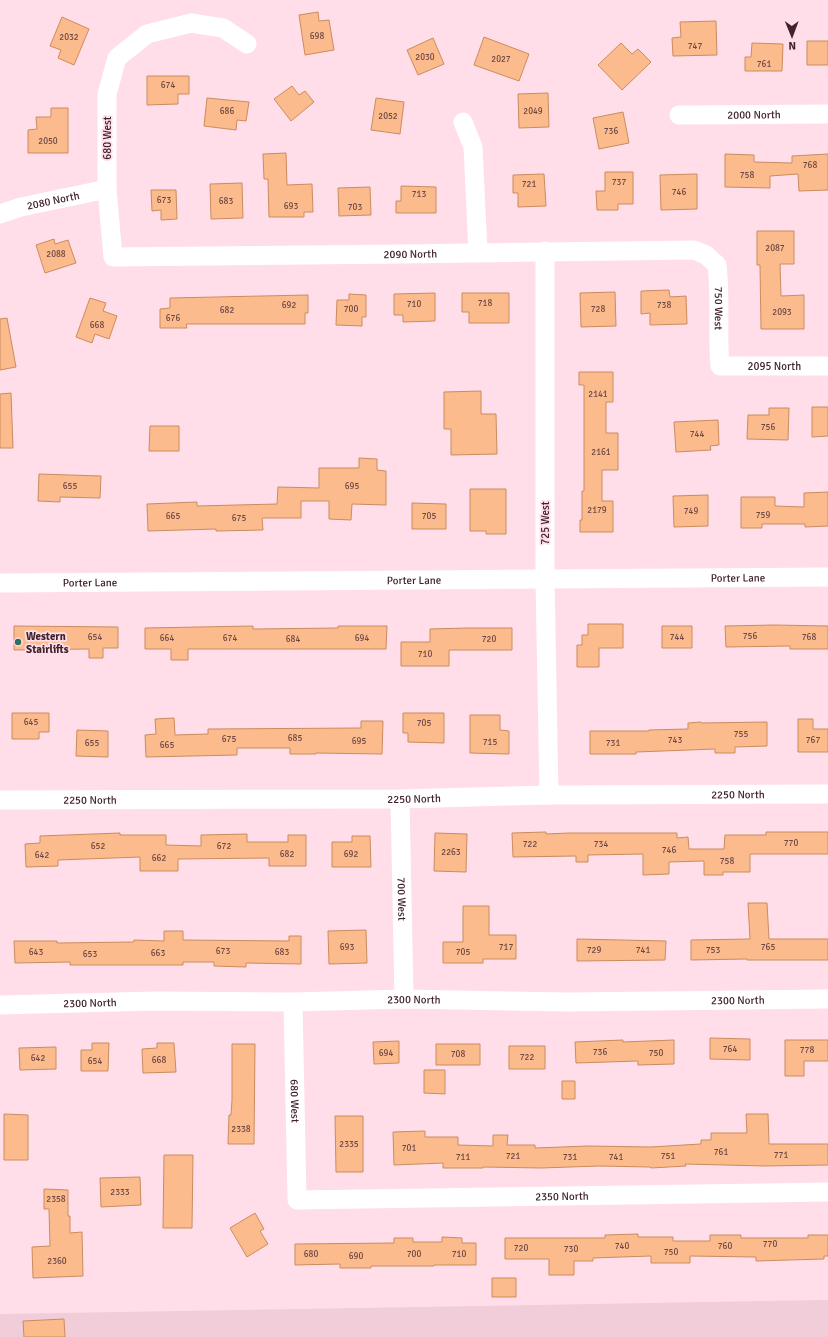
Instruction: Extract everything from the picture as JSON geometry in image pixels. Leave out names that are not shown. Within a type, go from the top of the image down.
[{"type":"street","name":"680 West","points":[[113,258],[107,189],[107,94],[117,58],[147,34],[191,23],[223,28],[247,44]]},
{"type":"street","name":"2000 North","points":[[679,115],[828,114]]},
{"type":"street","points":[[463,122],[473,147],[478,252]]},
{"type":"street","name":"2080 North","points":[[0,214],[21,207],[107,189]]},
{"type":"street","name":"2090 North","points":[[113,258],[694,250],[706,255]]},
{"type":"street","name":"725 West","points":[[545,251],[546,579],[549,795]]},
{"type":"street","name":"750 West","points":[[706,255],[717,266],[720,288],[720,366]]},
{"type":"street","name":"2095 North","points":[[720,366],[828,366]]},
{"type":"street","name":"Porter Lane","points":[[0,583],[828,577]]},
{"type":"street","name":"2250 North","points":[[0,800],[400,799],[549,795],[828,794]]},
{"type":"street","name":"700 West","points":[[400,799],[404,999]]},
{"type":"street","name":"2300 North","points":[[0,1005],[155,1001],[293,1002],[404,999],[568,1002],[828,999]]},
{"type":"street","name":"680 West","points":[[293,1002],[296,1200]]},
{"type":"street","name":"2350 North","points":[[296,1200],[828,1192]]},
{"type":"shaded area","points":[[828,1300],[828,1337],[0,1337],[0,1314]]},
{"type":"building","points":[[318,12],[319,21],[329,20],[334,50],[305,55],[299,15]]},
{"type":"building","points":[[62,17],[89,29],[74,65],[58,58],[61,50],[50,46]]},
{"type":"building","points":[[716,21],[717,55],[673,56],[672,38],[681,37],[680,22]]},
{"type":"building","points":[[484,37],[529,54],[519,81],[474,65]]},
{"type":"building","points":[[433,38],[444,64],[418,75],[407,50]]},
{"type":"building","points":[[807,41],[828,41],[828,65],[807,65]]},
{"type":"building","points":[[621,43],[632,54],[638,49],[651,62],[622,90],[598,65]]},
{"type":"building","points":[[752,43],[783,44],[782,71],[745,71],[745,57],[751,57]]},
{"type":"building","points":[[147,76],[189,76],[189,94],[178,94],[178,104],[147,105]]},
{"type":"building","points":[[292,86],[299,95],[305,91],[314,102],[291,121],[274,99]]},
{"type":"building","points":[[548,93],[549,127],[519,128],[518,94]]},
{"type":"building","points":[[207,98],[249,102],[246,121],[237,120],[236,130],[204,126]]},
{"type":"building","points":[[376,98],[404,102],[400,134],[371,130]]},
{"type":"building","points":[[51,108],[68,108],[68,153],[28,153],[28,130],[37,129],[36,117],[51,117]]},
{"type":"building","points":[[623,112],[629,143],[599,149],[593,118]]},
{"type":"building","points":[[286,153],[287,185],[312,184],[313,212],[304,212],[304,217],[269,217],[268,179],[264,179],[263,154]]},
{"type":"building","points":[[725,154],[754,155],[754,162],[792,163],[792,156],[828,154],[828,190],[799,191],[798,174],[770,176],[770,188],[725,187]]},
{"type":"building","points":[[605,172],[633,172],[633,204],[618,204],[618,210],[597,210],[596,191],[605,191]]},
{"type":"building","points":[[544,174],[546,206],[518,207],[518,193],[513,193],[513,175]]},
{"type":"building","points":[[697,174],[697,209],[661,210],[660,175]]},
{"type":"building","points":[[242,183],[243,218],[211,219],[210,184]]},
{"type":"building","points":[[401,186],[436,187],[436,213],[396,213],[396,201],[401,201]]},
{"type":"building","points":[[370,187],[371,215],[339,216],[338,188]]},
{"type":"building","points":[[151,190],[176,190],[177,219],[161,220],[161,210],[152,211]]},
{"type":"building","points":[[757,231],[794,231],[794,264],[780,264],[781,296],[804,295],[804,329],[761,329],[760,265],[757,265]]},
{"type":"building","points":[[54,239],[55,244],[68,240],[76,263],[45,273],[36,245]]},
{"type":"building","points":[[669,290],[670,297],[686,296],[687,324],[650,325],[650,313],[641,314],[641,291]]},
{"type":"building","points":[[615,292],[616,326],[581,327],[580,293]]},
{"type":"building","points":[[435,293],[435,321],[403,322],[403,315],[394,315],[394,294]]},
{"type":"building","points":[[462,293],[509,293],[509,323],[469,323],[469,312],[462,312]]},
{"type":"building","points":[[349,294],[366,295],[366,317],[362,317],[362,326],[336,325],[337,300],[349,300]]},
{"type":"building","points":[[308,295],[308,313],[305,313],[305,324],[186,324],[187,328],[160,328],[160,309],[170,308],[170,298]]},
{"type":"building","points":[[90,298],[106,303],[103,311],[117,316],[109,339],[95,334],[92,343],[76,337]]},
{"type":"building","points":[[7,318],[16,367],[0,370],[0,319]]},
{"type":"building","points":[[579,372],[613,372],[613,402],[606,402],[606,433],[618,433],[618,470],[602,470],[602,501],[613,501],[613,532],[580,532],[580,520],[582,520],[582,491],[584,491],[584,385],[579,385]]},
{"type":"building","points":[[481,391],[481,414],[496,414],[497,454],[451,455],[451,429],[444,429],[444,392]]},
{"type":"building","points":[[11,393],[13,448],[0,448],[0,394]]},
{"type":"building","points":[[812,407],[828,407],[828,436],[812,437]]},
{"type":"building","points":[[769,408],[789,408],[788,440],[747,439],[748,415],[769,415]]},
{"type":"building","points":[[718,420],[719,445],[710,446],[711,450],[676,452],[674,422]]},
{"type":"building","points":[[150,426],[179,426],[179,451],[149,451]]},
{"type":"building","points":[[359,458],[377,459],[377,470],[386,471],[386,505],[352,504],[351,520],[329,519],[329,501],[301,501],[301,518],[262,518],[263,530],[216,531],[216,529],[148,531],[147,504],[197,502],[197,506],[277,504],[278,487],[319,488],[319,468],[359,468]]},
{"type":"building","points":[[39,474],[101,476],[100,498],[60,497],[60,502],[38,501]]},
{"type":"building","points":[[470,489],[506,489],[506,534],[486,534],[486,531],[470,531]]},
{"type":"building","points":[[828,492],[828,526],[805,527],[805,524],[762,524],[762,528],[741,528],[741,497],[775,497],[775,506],[804,507],[804,493]]},
{"type":"building","points":[[708,495],[708,526],[674,527],[673,496]]},
{"type":"building","points":[[412,503],[446,504],[446,529],[412,529]]},
{"type":"building","points":[[588,624],[623,624],[623,648],[599,648],[599,667],[577,667],[577,645],[582,645],[582,635],[588,635]]},
{"type":"building","points":[[14,626],[118,627],[118,648],[103,648],[103,658],[89,658],[89,649],[14,650]]},
{"type":"building","points":[[253,626],[253,629],[387,626],[386,649],[188,649],[188,660],[171,660],[171,649],[145,649],[145,628]]},
{"type":"building","points":[[662,626],[692,626],[692,648],[662,648]]},
{"type":"building","points":[[725,626],[828,626],[828,649],[790,649],[790,646],[726,647]]},
{"type":"building","points":[[512,628],[512,650],[449,650],[449,666],[401,666],[401,642],[430,642],[430,629]]},
{"type":"building","points":[[12,713],[49,713],[49,732],[39,732],[39,739],[12,739]]},
{"type":"building","points":[[403,713],[444,713],[444,743],[408,742],[408,733],[403,733]]},
{"type":"building","points":[[470,715],[500,715],[500,730],[509,731],[509,754],[470,753]]},
{"type":"building","points":[[174,718],[175,735],[208,734],[208,729],[361,728],[361,721],[383,721],[382,754],[290,754],[290,748],[237,748],[237,755],[146,757],[145,735],[156,734],[155,719]]},
{"type":"building","points":[[798,719],[813,719],[813,729],[828,729],[828,752],[798,752]]},
{"type":"building","points":[[767,722],[767,746],[735,747],[735,753],[715,753],[715,749],[636,752],[636,754],[590,754],[590,731],[649,731],[688,729],[688,723]]},
{"type":"building","points":[[77,730],[108,731],[108,757],[76,756]]},
{"type":"building","points":[[546,832],[546,834],[677,833],[677,838],[688,837],[689,849],[724,849],[725,835],[766,835],[766,832],[828,832],[828,854],[750,854],[750,872],[723,872],[723,875],[704,875],[704,861],[669,862],[669,874],[643,875],[643,854],[588,855],[588,862],[576,862],[576,856],[513,857],[512,833]]},
{"type":"building","points":[[120,833],[120,835],[166,835],[166,845],[201,846],[201,835],[247,834],[247,842],[288,842],[288,835],[306,835],[306,866],[269,866],[269,858],[178,859],[178,871],[140,871],[140,857],[58,860],[58,866],[26,867],[25,844],[40,843],[40,836]]},
{"type":"building","points":[[435,833],[467,834],[466,872],[434,871]]},
{"type":"building","points":[[352,836],[370,836],[371,867],[332,867],[332,842],[352,842]]},
{"type":"building","points":[[748,903],[767,903],[769,939],[828,939],[828,960],[691,960],[691,940],[750,939]]},
{"type":"building","points":[[463,906],[489,906],[489,935],[516,935],[516,959],[483,959],[483,963],[443,963],[443,942],[463,942]]},
{"type":"building","points":[[366,930],[367,963],[329,964],[328,931]]},
{"type":"building","points":[[164,931],[183,931],[183,940],[289,941],[289,936],[301,936],[301,964],[246,963],[246,967],[214,966],[214,962],[183,962],[183,965],[70,965],[70,962],[15,963],[14,941],[57,941],[57,943],[134,942],[134,940],[164,941]]},
{"type":"building","points":[[577,939],[666,941],[665,960],[577,961]]},
{"type":"building","points":[[710,1038],[750,1039],[750,1060],[710,1059]]},
{"type":"building","points":[[623,1040],[623,1042],[674,1040],[674,1064],[638,1065],[638,1061],[576,1063],[575,1042]]},
{"type":"building","points":[[785,1040],[828,1040],[828,1061],[804,1061],[804,1076],[785,1076]]},
{"type":"building","points":[[399,1041],[399,1063],[374,1064],[373,1042]]},
{"type":"building","points":[[92,1043],[109,1043],[108,1071],[81,1071],[81,1050],[92,1050]]},
{"type":"building","points":[[157,1043],[174,1043],[176,1072],[143,1073],[142,1049],[157,1048]]},
{"type":"building","points":[[232,1044],[255,1044],[254,1144],[228,1144],[229,1115],[231,1115],[232,1100]]},
{"type":"building","points":[[436,1044],[480,1044],[480,1065],[436,1065]]},
{"type":"building","points":[[509,1046],[545,1046],[545,1069],[509,1069]]},
{"type":"building","points":[[56,1047],[56,1069],[20,1070],[19,1048]]},
{"type":"building","points":[[424,1070],[445,1070],[445,1094],[424,1093]]},
{"type":"building","points":[[562,1081],[575,1081],[575,1099],[562,1099]]},
{"type":"building","points":[[4,1114],[28,1115],[28,1160],[4,1160]]},
{"type":"building","points":[[746,1114],[768,1114],[769,1144],[828,1144],[828,1165],[765,1166],[685,1164],[686,1166],[651,1168],[599,1166],[541,1168],[443,1168],[443,1163],[394,1165],[393,1132],[425,1131],[425,1137],[458,1137],[458,1145],[493,1146],[493,1135],[508,1135],[507,1145],[535,1145],[535,1148],[588,1146],[650,1147],[701,1144],[701,1140],[711,1140],[711,1133],[747,1133]]},
{"type":"building","points":[[335,1116],[363,1116],[363,1172],[336,1172]]},
{"type":"building","points":[[164,1155],[193,1155],[192,1228],[163,1228]]},
{"type":"building","points":[[140,1177],[141,1205],[101,1207],[100,1178]]},
{"type":"building","points":[[44,1189],[68,1190],[68,1216],[70,1216],[70,1233],[82,1232],[83,1276],[33,1278],[32,1247],[50,1246],[49,1209],[44,1209]]},
{"type":"building","points":[[255,1213],[264,1229],[260,1231],[268,1244],[247,1257],[230,1228]]},
{"type":"building","points":[[638,1234],[638,1237],[673,1237],[673,1241],[710,1241],[710,1235],[741,1235],[741,1238],[808,1238],[808,1235],[828,1235],[828,1256],[824,1256],[824,1259],[756,1261],[756,1257],[690,1256],[690,1263],[651,1263],[651,1256],[593,1258],[593,1261],[574,1261],[574,1275],[549,1275],[549,1259],[505,1259],[505,1238],[605,1238],[605,1235]]},
{"type":"building","points":[[442,1237],[462,1238],[462,1243],[476,1243],[476,1265],[371,1266],[371,1268],[340,1268],[340,1264],[295,1265],[295,1244],[394,1243],[394,1238],[413,1238],[413,1242],[442,1242]]},
{"type":"building","points":[[492,1278],[516,1278],[516,1297],[492,1297]]},
{"type":"building","points":[[64,1319],[65,1337],[24,1337],[23,1321]]},
{"type":"place","name":"Western Stairlifts","points":[[18,642]]}]
